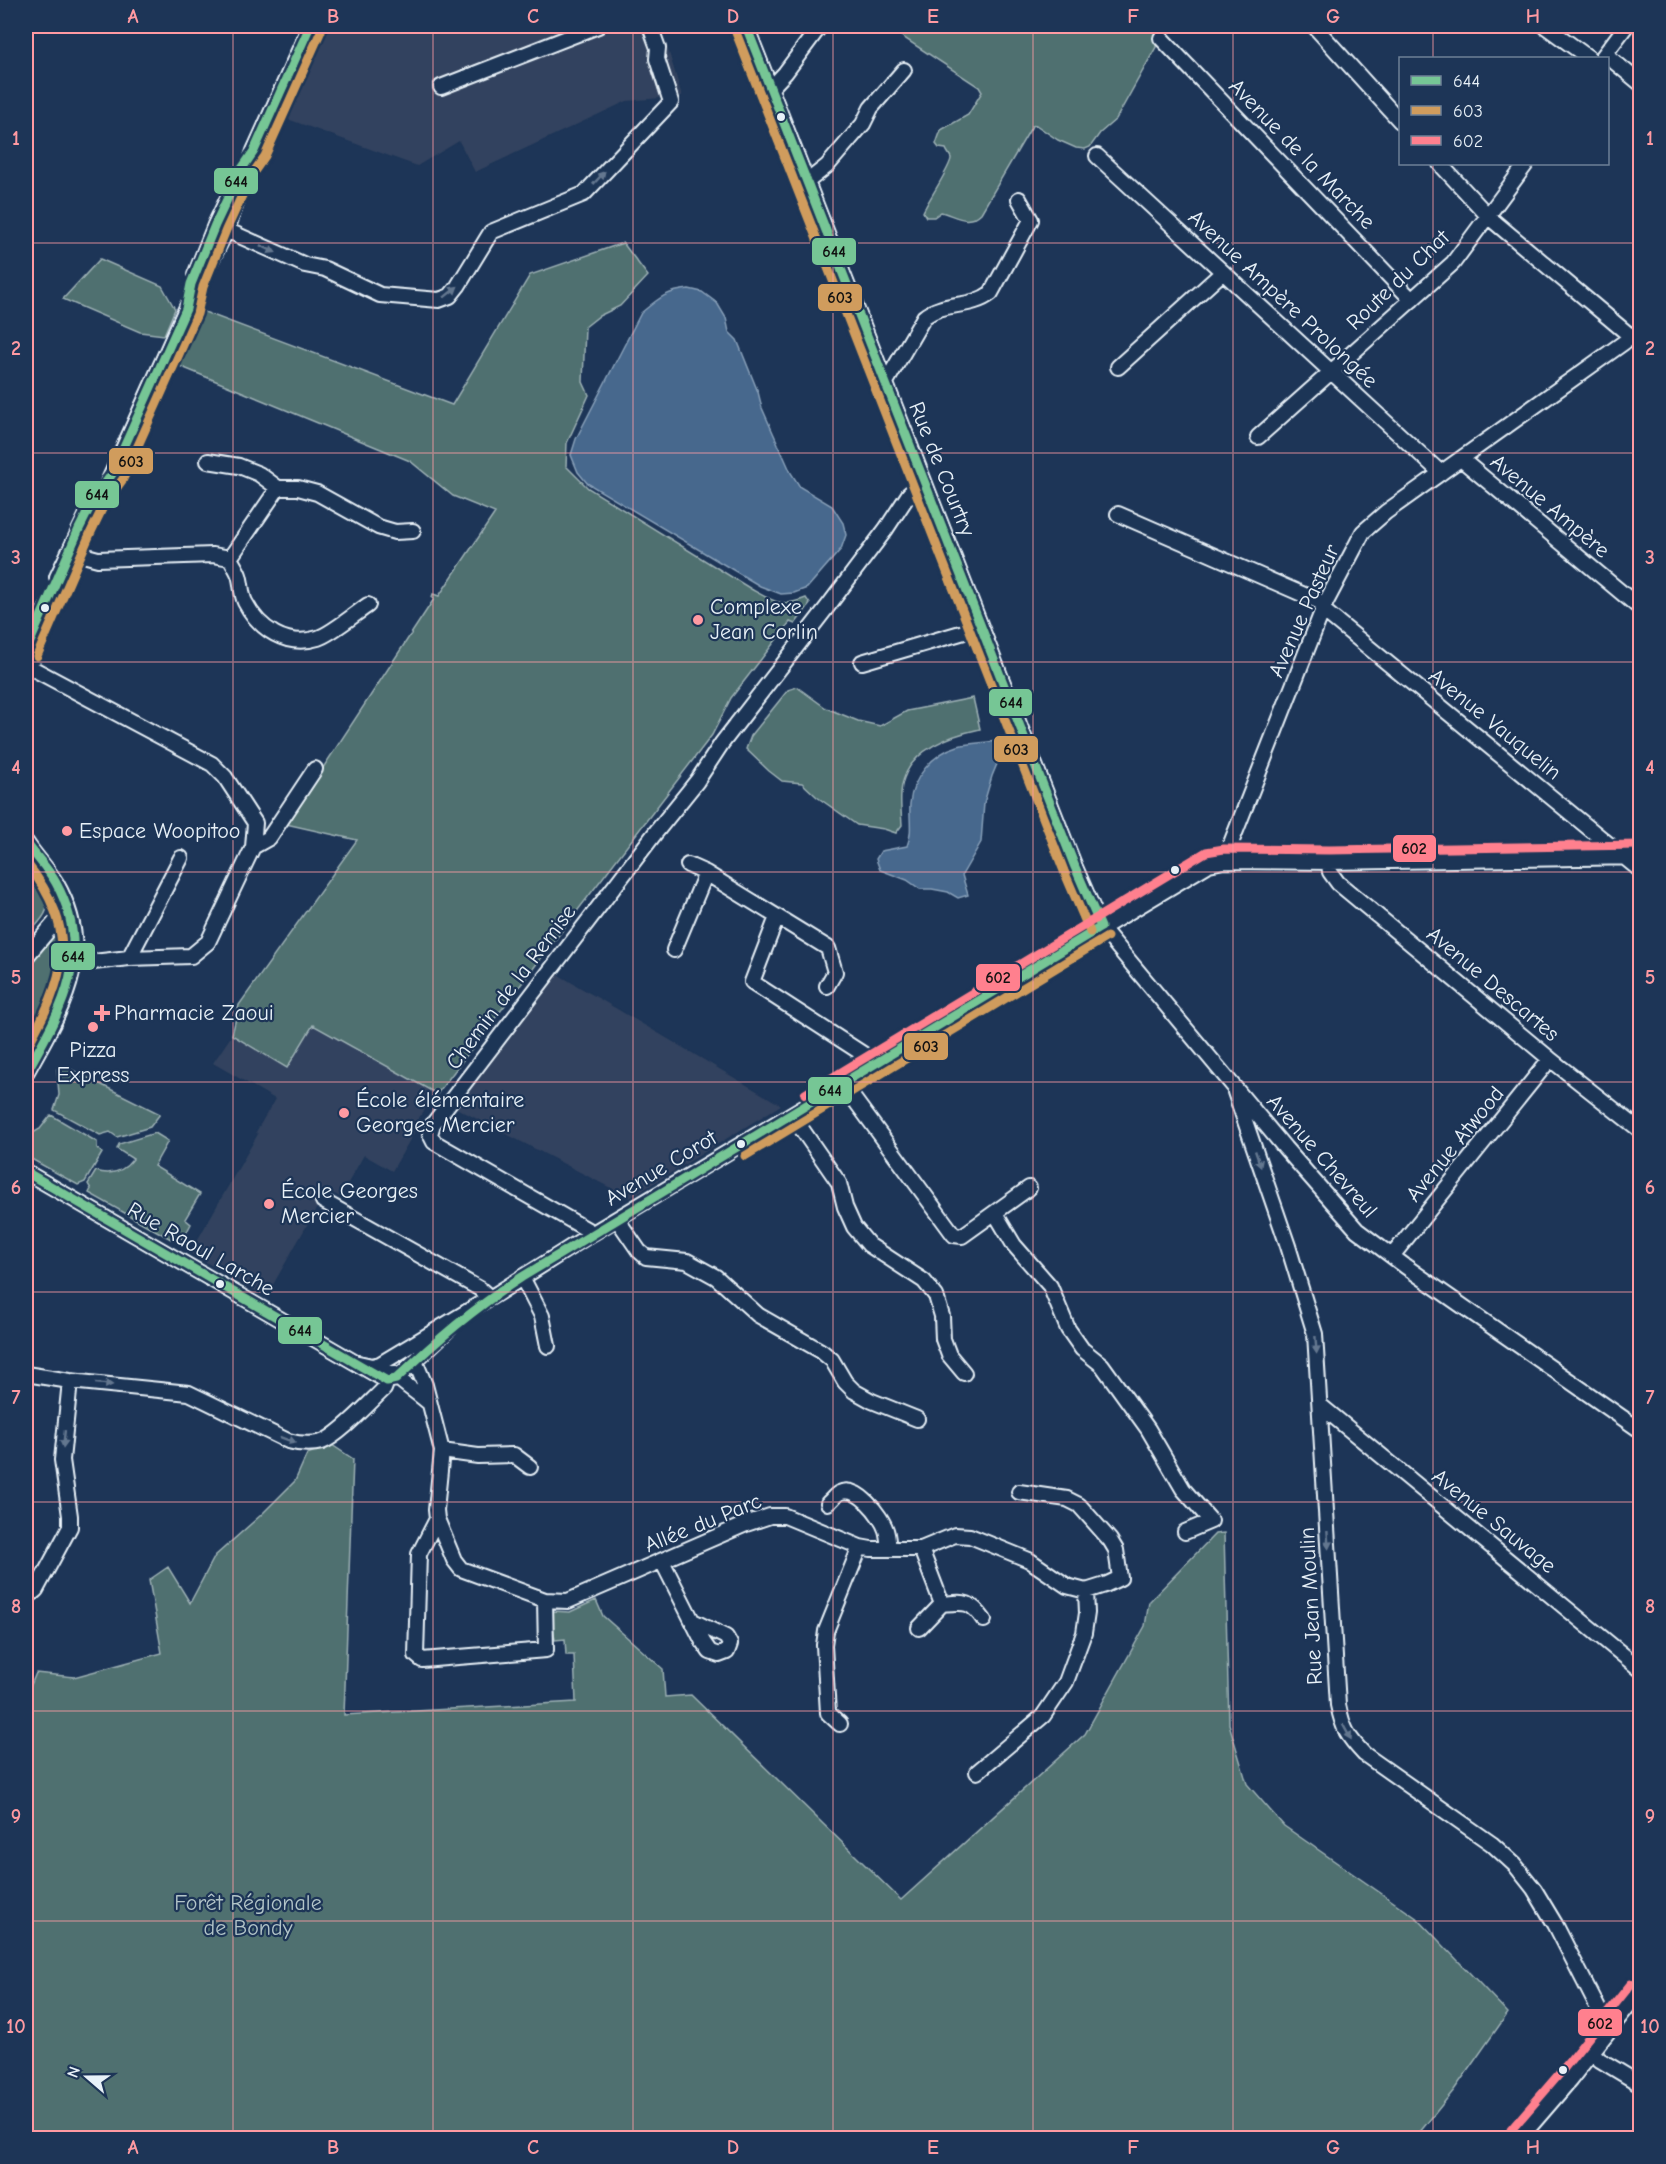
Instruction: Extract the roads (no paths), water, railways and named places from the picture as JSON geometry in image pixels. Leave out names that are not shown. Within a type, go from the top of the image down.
[{"type":"street","points":[[26,651],[112,474],[186,309],[191,284],[221,228],[242,170],[254,151],[310,26]]},
{"type":"street","points":[[221,228],[304,266],[325,268],[380,295],[439,300],[450,296],[491,232],[584,194],[671,102],[657,59],[658,48],[650,26]]},
{"type":"street","name":"Rue de Courtry","points":[[746,26],[1075,867],[1101,927]]},
{"type":"street","points":[[770,89],[785,73],[820,26]]},
{"type":"street","points":[[1314,26],[1399,118]]},
{"type":"street","points":[[1545,26],[1588,57]]},
{"type":"street","points":[[1604,56],[1626,26]]},
{"type":"street","points":[[441,87],[589,27]]},
{"type":"street","name":"Avenue de la Marche","points":[[1161,38],[1412,300]]},
{"type":"street","points":[[1609,60],[1641,83]]},
{"type":"street","points":[[808,181],[827,165],[863,124],[871,108],[904,70]]},
{"type":"street","name":"Avenue Ampère Prolongée","points":[[1097,156],[1441,474]]},
{"type":"street","points":[[1441,165],[1487,216],[1638,337]]},
{"type":"street","name":"Route du Chat","points":[[1258,437],[1453,263],[1525,165]]},
{"type":"street","points":[[885,384],[924,317],[933,310],[983,300],[991,293],[1031,220],[1019,199]]},
{"type":"street","points":[[1118,367],[1223,272]]},
{"type":"street","name":"Avenue Pasteur","points":[[1224,861],[1324,607],[1363,532],[1374,521],[1461,459],[1638,337]]},
{"type":"street","name":"Avenue Ampère","points":[[1461,459],[1641,608]]},
{"type":"street","points":[[208,461],[239,466],[259,474],[278,488],[298,488],[318,493],[378,527],[395,532],[413,531]]},
{"type":"street","name":"Chemin de la Remise","points":[[593,1233],[434,1142],[430,1134],[433,1124],[656,832],[698,781],[722,743],[886,529],[909,494],[924,481]]},
{"type":"street","points":[[231,558],[278,488]]},
{"type":"street","name":"Avenue Vauquelin","points":[[1118,514],[1324,607],[1641,870]]},
{"type":"street","points":[[74,553],[98,559],[213,555],[231,558]]},
{"type":"street","points":[[231,558],[239,575],[243,599],[252,615],[266,630],[282,638],[301,641],[320,638],[368,605]]},
{"type":"street","points":[[862,662],[981,627]]},
{"type":"street","points":[[26,665],[212,764],[225,777],[255,823],[253,847],[208,942],[191,956],[129,958],[75,964]]},
{"type":"street","points":[[253,847],[269,837],[315,769]]},
{"type":"street","points":[[26,842],[57,885],[73,926],[75,945],[75,964],[71,984],[26,1074]]},
{"type":"street","points":[[1101,927],[1209,864],[1224,861],[1329,862],[1641,857]]},
{"type":"street","points":[[129,958],[181,858]]},
{"type":"street","name":"Avenue Descartes","points":[[1329,862],[1330,872],[1338,883],[1550,1059],[1641,1130]]},
{"type":"street","points":[[688,865],[706,873],[828,948],[836,972],[826,986]]},
{"type":"street","points":[[674,950],[706,873]]},
{"type":"street","points":[[26,957],[67,908]]},
{"type":"street","points":[[777,917],[752,982],[876,1064]]},
{"type":"street","name":"Avenue Corot","points":[[380,1364],[1101,927]]},
{"type":"street","name":"Avenue Chevreul","points":[[1101,927],[1337,1210],[1357,1230],[1641,1430]]},
{"type":"street","name":"Avenue Atwood","points":[[1392,1256],[1550,1059]]},
{"type":"street","points":[[843,1084],[954,1235],[962,1236],[1029,1188]]},
{"type":"street","name":"Rue Jean Moulin","points":[[1233,1084],[1315,1334],[1338,1705],[1342,1726],[1348,1738],[1364,1754],[1492,1844],[1515,1865],[1534,1889],[1555,1924],[1609,2030]]},
{"type":"street","points":[[792,1115],[839,1183],[854,1227],[869,1245],[924,1281],[936,1296],[942,1316],[943,1339],[949,1356],[963,1373]]},
{"type":"street","points":[[1248,1131],[1256,1121],[1263,1122]]},
{"type":"street","name":"Rue Raoul Larche","points":[[26,1172],[365,1370],[391,1380]]},
{"type":"street","points":[[323,1201],[480,1289],[490,1298]]},
{"type":"street","points":[[995,1213],[1014,1245],[1050,1286],[1068,1329],[1082,1348],[1102,1365],[1148,1429],[1183,1489],[1211,1521],[1185,1532]]},
{"type":"street","points":[[617,1219],[639,1251],[646,1257],[687,1261],[716,1277],[758,1315],[821,1351],[832,1360],[844,1382],[854,1391],[872,1401],[917,1419]]},
{"type":"street","points":[[522,1277],[542,1316],[548,1346]]},
{"type":"street","name":"Avenue Corot","points":[[391,1380],[446,1332],[490,1298]]},
{"type":"street","points":[[26,1374],[70,1381],[189,1393],[288,1442],[300,1444],[321,1442],[332,1436],[384,1389],[391,1380],[391,1368],[415,1350],[421,1338]]},
{"type":"street","name":"Allée du Parc","points":[[415,1361],[425,1385],[442,1451],[436,1510],[437,1519],[454,1560],[461,1569],[545,1600],[568,1601],[746,1524],[770,1516],[785,1516],[860,1547],[921,1549],[955,1535],[970,1536],[1029,1560],[1068,1586],[1086,1591]]},
{"type":"street","points":[[354,1362],[372,1366],[380,1364],[391,1380],[418,1392],[430,1404]]},
{"type":"street","points":[[26,1597],[36,1590],[70,1527],[62,1460],[70,1381]]},
{"type":"street","name":"Avenue Sauvage","points":[[1321,1406],[1641,1669]]},
{"type":"street","points":[[442,1451],[478,1456],[514,1455],[530,1467]]},
{"type":"street","points":[[828,1503],[840,1493],[849,1492],[862,1497],[886,1530],[889,1549]]},
{"type":"street","points":[[977,1772],[1043,1716],[1066,1682],[1084,1633],[1087,1613],[1086,1591],[1105,1586],[1120,1578],[1116,1550],[1079,1505],[1067,1499],[1019,1492]]},
{"type":"street","points":[[437,1519],[419,1554],[416,1655],[422,1660],[546,1650],[545,1600]]},
{"type":"street","points":[[840,1725],[828,1713],[824,1645],[826,1631],[860,1547]]},
{"type":"street","points":[[921,1549],[942,1604]]},
{"type":"street","points":[[662,1561],[693,1621]]},
{"type":"street","points":[[919,1628],[942,1604],[965,1602],[974,1606],[984,1620]]},
{"type":"street","points":[[1520,2139],[1641,1991]]},
{"type":"street","points":[[1592,2053],[1641,2084]]},
{"type":"place","name":"Complexe Jean Corlin","points":[[698,620]]},
{"type":"place","name":"Espace Woopitoo","points":[[67,831]]},
{"type":"place","name":"Pharmacie Zaoui","points":[[102,1013]]},
{"type":"place","name":"Pizza Express","points":[[93,1027]]},
{"type":"place","name":"École élémentaire Georges Mercier","points":[[344,1113]]},
{"type":"place","name":"École Georges Mercier","points":[[269,1204]]},
{"type":"park label","name":"Forêt Régionale de Bondy","points":[[248,1916]]}]
